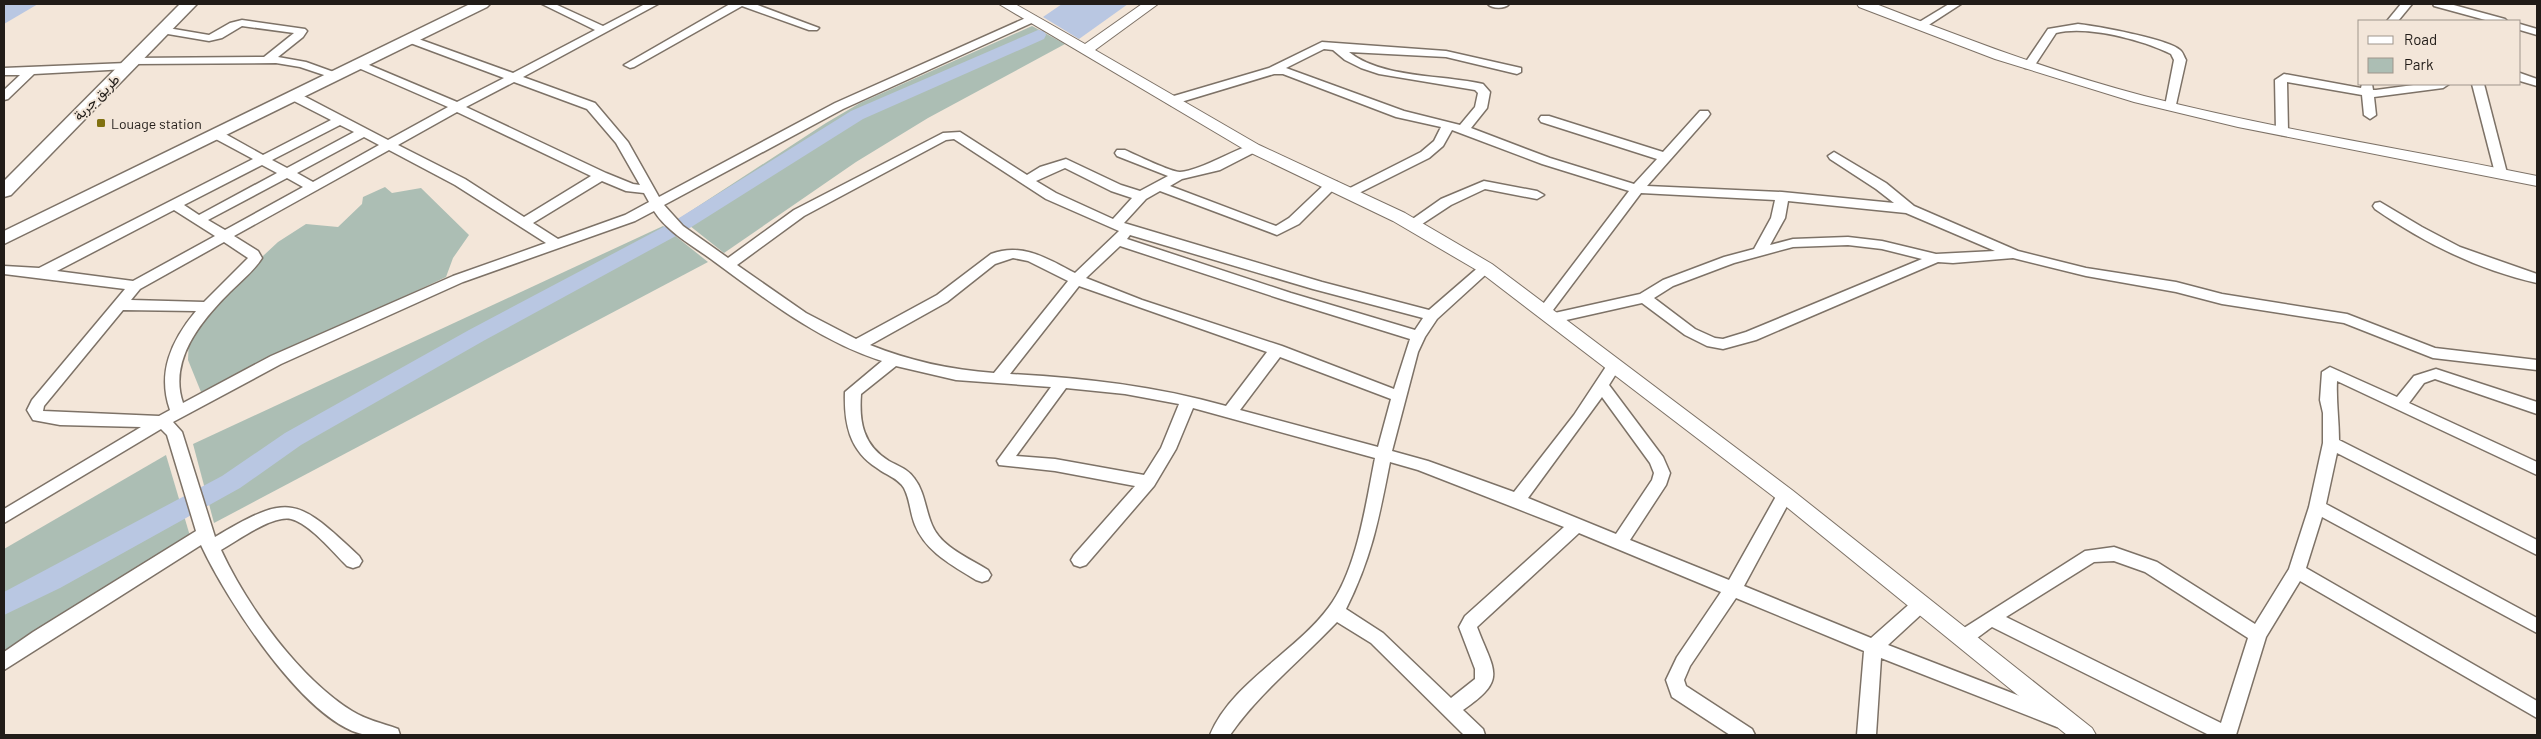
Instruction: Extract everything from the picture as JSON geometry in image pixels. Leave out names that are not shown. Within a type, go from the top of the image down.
[{"type":"main road","name":"طريق جربة","points":[[6,186],[189,4]]},
{"type":"main road","points":[[4,238],[482,4]]},
{"type":"street","points":[[547,4],[604,30]]},
{"type":"street","points":[[171,417],[60,419],[38,416],[35,410],[45,394],[135,286],[515,76],[653,4]]},
{"type":"street","points":[[630,65],[738,4]]},
{"type":"street","points":[[745,4],[813,28]]},
{"type":"street","points":[[1006,4],[1253,148],[1350,193],[1486,268],[1785,494],[1920,605],[2084,735]]},
{"type":"street","points":[[1084,50],[1151,4]]},
{"type":"street","points":[[1495,4],[1504,4]]},
{"type":"street","points":[[1864,4],[2029,66],[2108,90],[2282,131],[2537,181]]},
{"type":"street","points":[[1920,26],[1941,7],[1956,4]]},
{"type":"street","points":[[2393,20],[2406,4]]},
{"type":"street","points":[[2438,4],[2485,19],[2492,4]]},
{"type":"street","points":[[4,517],[171,417],[276,360],[416,296],[630,218],[839,106],[1032,19]]},
{"type":"street","points":[[162,30],[210,38],[220,34],[233,24],[248,23],[301,31],[299,35],[267,60]]},
{"type":"street","points":[[2521,27],[2537,32]]},
{"type":"street","points":[[2029,66],[2052,31],[2057,28],[2085,28],[2166,47],[2176,52],[2180,60],[2171,106]]},
{"type":"street","points":[[409,39],[515,76],[591,106],[604,119],[631,156],[664,216],[751,284],[798,314],[858,345],[894,359],[941,372],[998,379],[1062,382],[1153,393],[1188,400],[1383,456],[1422,465],[1517,500],[1576,526],[1873,647],[2070,724]]},
{"type":"street","points":[[1171,101],[1273,70],[1322,45],[1452,55],[1517,70]]},
{"type":"street","points":[[1336,47],[1347,57],[1382,69],[1479,87],[1484,92],[1481,108],[1463,128]]},
{"type":"street","points":[[4,72],[30,72],[130,64],[267,60],[302,64],[336,75]]},
{"type":"street","points":[[358,64],[601,176],[632,188],[649,188]]},
{"type":"street","points":[[1273,70],[1296,74],[1400,114],[1463,128],[1546,161],[1637,189],[1782,196],[1910,209]]},
{"type":"street","points":[[4,96],[30,72]]},
{"type":"street","points":[[2521,77],[2537,83]]},
{"type":"street","points":[[2282,131],[2281,80],[2284,78],[2388,93],[2437,85]]},
{"type":"street","points":[[2478,85],[2501,173]]},
{"type":"street","points":[[2367,89],[2370,115]]},
{"type":"street","points":[[294,96],[460,182],[557,244]]},
{"type":"street","points":[[1548,315],[1637,189],[1704,114]]},
{"type":"street","points":[[1546,119],[1665,157]]},
{"type":"street","points":[[41,272],[340,120]]},
{"type":"street","points":[[1350,193],[1425,155],[1439,143],[1448,124]]},
{"type":"street","points":[[199,220],[364,132]]},
{"type":"street","points":[[216,134],[314,188]]},
{"type":"street","points":[[727,265],[798,213],[950,135],[960,138],[1063,202],[1120,232],[1286,296],[1418,336]]},
{"type":"street","points":[[998,379],[1032,333],[1120,232],[1141,196],[1178,176],[1214,167],[1253,148]]},
{"type":"street","points":[[1121,153],[1178,176]]},
{"type":"street","points":[[1834,156],[1881,186],[1910,209],[2014,254],[2086,272],[2176,287],[2222,299],[2347,318],[2433,353],[2537,365]]},
{"type":"street","points":[[1026,180],[1045,170],[1066,163],[1116,188],[1141,196]]},
{"type":"street","points":[[525,222],[601,176]]},
{"type":"street","points":[[1159,186],[1277,231],[1294,221],[1332,185]]},
{"type":"street","points":[[1411,225],[1446,202],[1484,185],[1537,195]]},
{"type":"street","points":[[1759,252],[1778,218],[1782,196]]},
{"type":"street","points":[[174,205],[253,254],[255,258],[207,307],[184,337],[178,354],[171,387],[171,417],[174,432],[209,541],[266,640],[310,687],[343,716],[360,725],[391,735]]},
{"type":"street","points":[[2380,206],[2410,227],[2442,245],[2473,259],[2537,279]]},
{"type":"street","points":[[1120,232],[1432,316]]},
{"type":"street","points":[[1548,315],[1644,298],[1668,283],[1729,260],[1793,243],[1848,241],[1882,245],[1936,258],[1953,259],[2014,254]]},
{"type":"street","points":[[858,345],[940,300],[1001,256],[1015,255],[1052,264],[1077,280],[1166,314],[1278,350],[1400,397]]},
{"type":"street","points":[[1644,298],[1696,335],[1712,342],[1724,344],[1751,336],[1936,258]]},
{"type":"street","points":[[1219,735],[1238,708],[1336,612],[1354,576],[1368,534],[1383,456],[1411,352],[1418,336],[1432,316],[1486,268]]},
{"type":"street","points":[[4,270],[41,272],[135,286]]},
{"type":"street","points":[[121,305],[207,307]]},
{"type":"street","points":[[1230,412],[1278,350]]},
{"type":"street","points":[[894,359],[853,392],[852,424],[858,440],[872,457],[905,479],[919,502],[923,526],[928,536],[940,547],[982,575]]},
{"type":"street","points":[[1517,500],[1578,419],[1614,366]]},
{"type":"street","points":[[1991,618],[2226,735],[2258,635],[2297,571],[2317,507],[2330,443],[2331,413],[2328,400],[2330,372],[2537,469]]},
{"type":"street","points":[[2400,405],[2421,376],[2427,373],[2436,374],[2537,408]]},
{"type":"street","points":[[1062,382],[1046,406],[1020,437],[1005,462],[1055,465],[1148,482]]},
{"type":"street","points":[[1601,385],[1657,461],[1662,473],[1660,481],[1619,543]]},
{"type":"street","points":[[1080,560],[1148,482],[1168,449],[1188,400]]},
{"type":"street","points":[[2330,443],[2537,548]]},
{"type":"street","points":[[1745,735],[1679,691],[1675,680],[1683,662],[1733,589],[1785,494]]},
{"type":"street","points":[[2317,507],[2537,626]]},
{"type":"street","points":[[4,662],[39,637],[209,541],[264,519],[291,512],[304,518],[353,561]]},
{"type":"street","points":[[1448,710],[1478,690],[1484,682],[1484,669],[1468,627],[1471,621],[1576,526]]},
{"type":"street","points":[[1962,638],[2091,556],[2114,554],[2151,567],[2258,635]]},
{"type":"street","points":[[2297,571],[2537,710]]},
{"type":"street","points":[[1866,735],[1873,647],[1920,605]]},
{"type":"street","points":[[1336,612],[1377,638],[1448,710],[1476,735]]},
{"type":"green space","points":[[1032,26],[1065,44],[928,118],[856,162],[724,253],[680,218],[860,103]]},
{"type":"green space","points":[[385,187],[392,193],[421,188],[469,235],[453,258],[446,277],[201,392],[188,360],[189,338],[249,269],[278,242],[306,224],[338,227],[362,204],[363,197]]},
{"type":"green space","points":[[663,226],[708,262],[214,523],[193,444]]},
{"type":"green space","points":[[166,455],[190,536],[4,651],[4,549]]},
{"type":"water","points":[[4,4],[38,4],[4,24]]},
{"type":"water","points":[[1062,4],[1128,4],[1079,39],[1043,17]]},
{"type":"waterway","points":[[4,604],[51,581],[231,482],[293,439],[477,335],[678,227],[857,115],[1038,35]]},
{"type":"place","name":"Louage station","points":[[101,123]]}]
